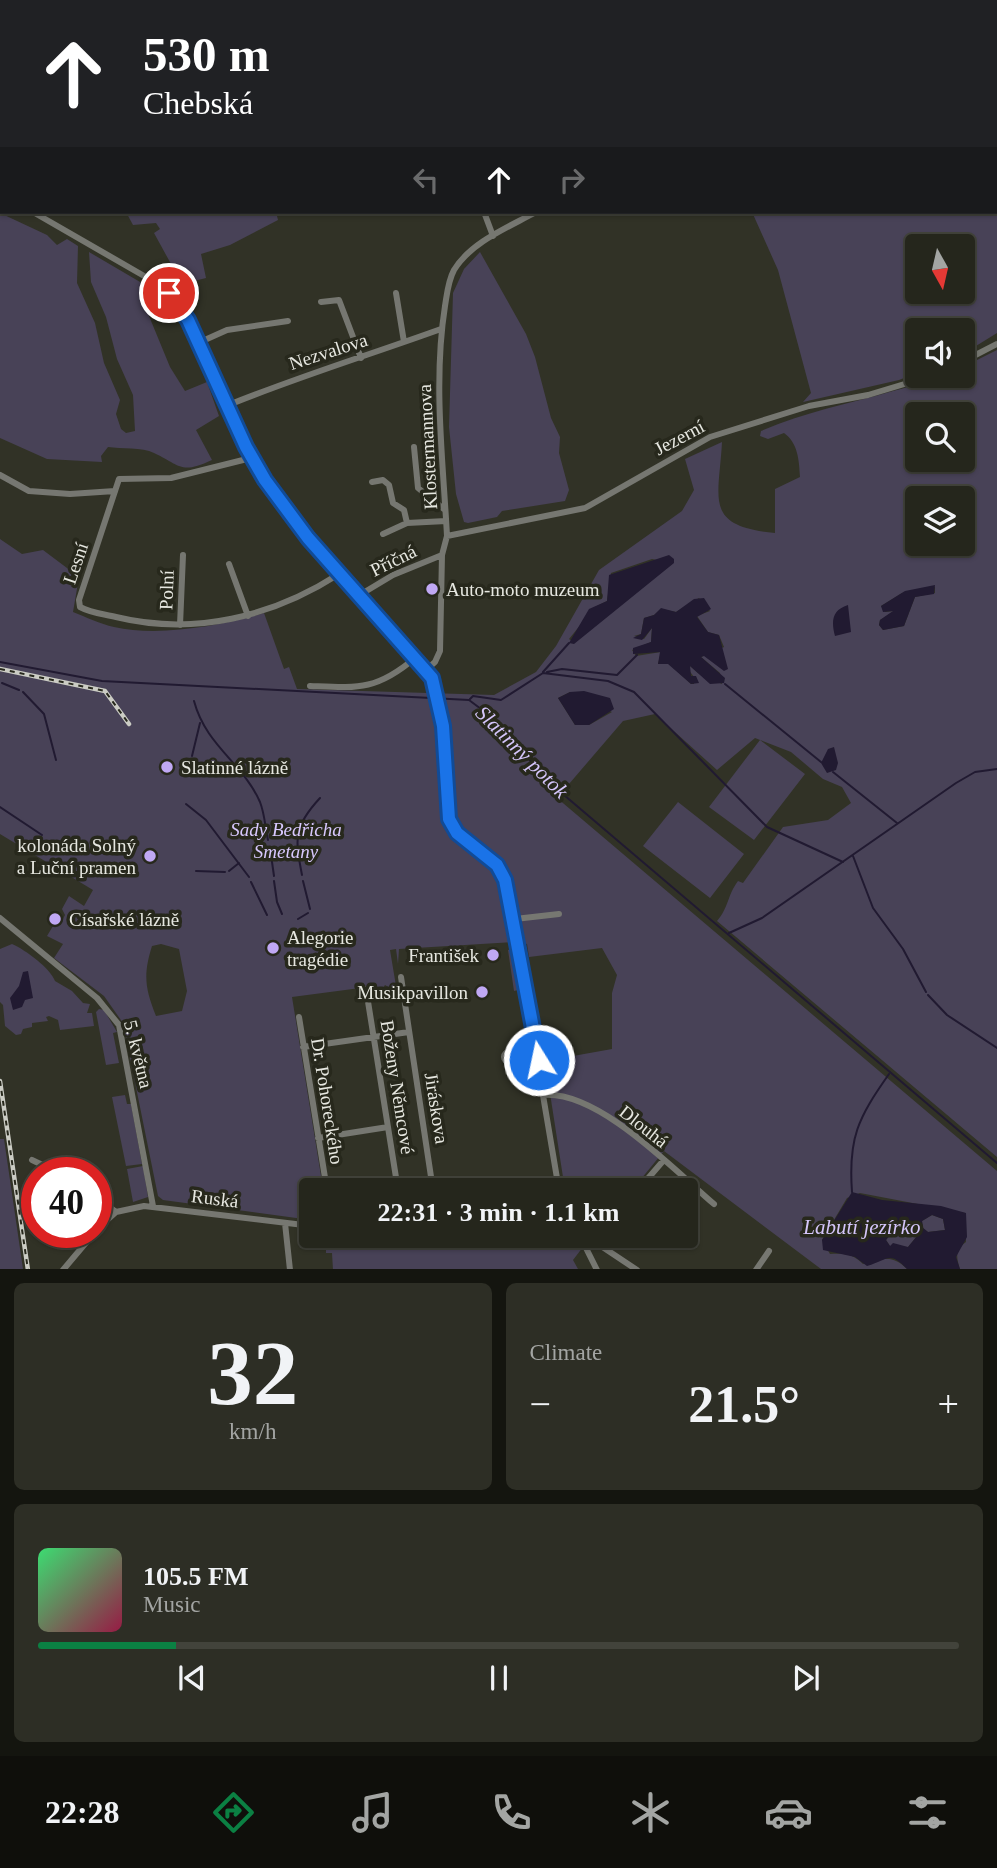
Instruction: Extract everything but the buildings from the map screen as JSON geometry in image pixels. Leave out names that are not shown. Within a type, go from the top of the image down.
[{"type":"street","points":[[36,214],[158,284],[176,301],[251,457],[280,501],[358,596],[426,670],[438,693],[440,705],[449,819],[457,833],[482,851],[502,873],[514,919],[557,1178]]},
{"type":"street","points":[[485,214],[493,236]]},
{"type":"street","name":"Klostermannova","points":[[426,670],[438,657],[442,555],[447,536],[439,367],[441,329],[454,271],[474,248],[532,214]]},
{"type":"street","points":[[396,293],[404,342]]},
{"type":"street","points":[[321,302],[339,300],[360,358]]},
{"type":"street","points":[[198,343],[227,330],[288,321]]},
{"type":"street","name":"Nezvalova","points":[[226,406],[297,377],[441,329]]},
{"type":"street","points":[[975,355],[997,344]]},
{"type":"street","name":"Jezerní","points":[[447,536],[585,508],[710,436],[809,405],[868,395],[905,384]]},
{"type":"street","points":[[414,447],[418,488],[445,510]]},
{"type":"street","points":[[0,475],[29,491],[70,494],[115,491],[119,479],[171,478],[251,457]]},
{"type":"street","points":[[372,482],[383,480],[389,485],[393,503],[404,510],[407,523]]},
{"type":"street","name":"Lesní","points":[[115,491],[79,600],[80,607],[134,621],[180,625],[222,622],[285,603],[339,574]]},
{"type":"street","points":[[383,534],[407,523],[446,521]]},
{"type":"street","name":"Polní","points":[[180,625],[183,555]]},
{"type":"street","name":"Příčná","points":[[358,596],[393,575],[442,555]]},
{"type":"street","points":[[229,564],[248,615]]},
{"type":"street","points":[[310,686],[362,688],[401,670],[415,658]]},
{"type":"street","points":[[514,919],[559,914]]},
{"type":"street","name":"5. května","points":[[0,918],[103,1004],[119,1025],[153,1206]]},
{"type":"street","name":"Jiráskova","points":[[401,977],[431,1178]]},
{"type":"street","name":"Boženy Němcové","points":[[366,989],[396,1178]]},
{"type":"street","name":"Dr. Pohoreckého","points":[[299,1017],[325,1178]]},
{"type":"street","points":[[303,1047],[409,1031]]},
{"type":"street","points":[[505,1063],[514,1058],[538,1054]]},
{"type":"street","name":"Dlouhá","points":[[544,1095],[584,1104],[622,1125],[714,1204]]},
{"type":"street","points":[[318,1138],[388,1127]]},
{"type":"street","points":[[648,1178],[663,1161]]},
{"type":"street","name":"Ruská","points":[[116,1212],[153,1206],[299,1225]]},
{"type":"street","points":[[112,1209],[116,1212],[112,1216]]},
{"type":"street","points":[[285,1223],[290,1269]]},
{"type":"street","points":[[63,1269],[81,1248]]},
{"type":"street","points":[[586,1248],[597,1269]]},
{"type":"street","points":[[604,1248],[637,1269]]},
{"type":"street","points":[[756,1269],[769,1251]]},
{"type":"green space","points":[[0,214],[2,214],[47,235],[57,245],[67,239],[78,246],[77,283],[95,323],[104,363],[120,400],[116,414],[121,429],[126,433],[135,431],[133,395],[117,359],[106,317],[91,282],[89,252],[152,289],[172,306],[149,316],[170,367],[185,391],[207,382],[219,416],[196,430],[212,460],[186,468],[149,451],[108,447],[101,456],[102,462],[47,459],[0,438]]},
{"type":"green space","points":[[127,214],[276,214],[278,220],[230,245],[201,254],[206,278],[182,284],[154,233],[160,229],[156,223],[133,225]]},
{"type":"green space","points":[[753,214],[997,214],[997,333],[975,347],[975,318],[905,318],[905,378],[803,402],[811,393],[778,270]]},
{"type":"green space","points":[[480,252],[526,334],[535,357],[551,418],[560,437],[559,453],[569,490],[565,501],[502,511],[497,517],[468,523],[464,522],[456,494],[449,427],[453,293],[464,269]]},
{"type":"green space","name":"Sady Bedřicha Smetany","points":[[997,350],[997,1157],[717,921],[738,881],[743,883],[783,827],[828,820],[851,803],[842,787],[823,779],[791,752],[755,738],[717,770],[655,714],[623,721],[557,798],[997,1171],[997,1269],[960,1269],[957,1254],[966,1242],[965,1213],[860,1193],[847,1198],[822,1240],[830,1254],[848,1255],[863,1264],[882,1259],[892,1260],[907,1269],[821,1269],[664,1151],[642,1178],[563,1178],[545,1061],[612,1049],[612,993],[617,975],[602,948],[529,957],[527,944],[513,942],[399,949],[398,964],[396,949],[390,950],[397,992],[385,985],[375,1000],[368,987],[292,997],[321,1178],[299,1178],[299,1218],[163,1200],[158,1196],[123,1023],[104,996],[54,958],[63,944],[47,936],[56,921],[61,923],[65,915],[62,909],[69,896],[84,906],[93,890],[0,834],[0,539],[22,554],[43,550],[79,577],[73,612],[109,626],[150,631],[190,629],[264,613],[284,669],[289,667],[297,689],[494,695],[536,672],[556,646],[599,570],[682,511],[694,490],[685,459],[722,442],[718,494],[720,507],[736,524],[775,533],[775,489],[800,477],[799,464],[797,452],[789,437],[784,433],[768,439],[760,436],[761,431],[905,388],[975,388],[975,361]],"holes":[[[652,559],[673,563],[574,643],[569,639],[595,607],[607,601],[611,573]],[[935,587],[935,593],[915,597],[904,626],[883,630],[879,625],[880,620],[894,611],[885,612],[881,606],[902,593]],[[699,598],[710,611],[697,616],[708,632],[719,635],[724,647],[701,657],[720,673],[722,684],[698,673],[690,666],[688,669],[694,677],[694,684],[691,684],[668,663],[658,664],[661,652],[636,656],[632,650],[651,642],[652,628],[644,639],[634,636],[641,634],[644,618],[661,609],[676,612]],[[570,692],[612,712],[589,725],[575,725],[558,698]],[[161,944],[179,949],[187,991],[182,1011],[156,1016],[146,981],[152,946]]]},
{"type":"green space","points":[[760,740],[805,774],[754,840],[709,807]]},
{"type":"green space","points":[[678,802],[744,854],[710,898],[643,846]]},
{"type":"green space","points":[[12,944],[37,960],[55,981],[72,991],[83,1003],[90,1004],[87,1013],[92,1013],[94,1026],[60,1030],[58,1020],[49,1016],[46,1017],[48,1021],[32,1023],[32,1027],[23,1029],[21,1034],[16,1035],[5,1026],[3,1005],[0,1002],[0,949]]},
{"type":"green space","points":[[515,947],[522,989],[514,991],[508,950]]},
{"type":"green space","points":[[99,1009],[104,1010],[117,1032],[113,1033],[119,1063],[106,1065],[96,1012]]},
{"type":"green space","points":[[125,1095],[127,1104],[131,1104],[142,1164],[126,1166],[112,1097]]},
{"type":"green space","points":[[0,1139],[4,1139],[23,1269],[0,1269]]},
{"type":"green space","points":[[143,1166],[148,1197],[133,1202],[127,1169]]},
{"type":"green space","points":[[932,1215],[943,1219],[945,1230],[928,1232],[923,1228],[922,1221]]},
{"type":"green space","points":[[908,1222],[916,1230],[917,1236],[908,1247],[890,1246],[886,1240],[897,1226]]},
{"type":"green space","points":[[326,1248],[582,1248],[573,1260],[578,1269],[333,1269],[332,1253],[326,1253]]},
{"type":"water","points":[[669,555],[674,559],[674,563],[574,644],[569,643],[589,609],[607,601],[609,575]]},
{"type":"water","points":[[935,585],[934,594],[915,597],[904,626],[883,630],[879,625],[880,620],[893,611],[883,612],[881,606],[905,591]]},
{"type":"water","points":[[704,598],[711,609],[697,617],[708,632],[719,635],[728,669],[724,671],[704,656],[701,657],[725,678],[724,683],[710,684],[690,666],[691,676],[696,676],[699,683],[691,684],[668,664],[658,664],[660,652],[633,654],[633,648],[651,642],[652,628],[642,640],[633,638],[641,634],[644,618],[654,615],[661,608],[676,612],[694,599]]},
{"type":"water","points":[[848,605],[851,632],[835,636],[834,617]]},
{"type":"water","points":[[584,691],[610,698],[614,709],[589,725],[575,725],[558,698],[570,692]]},
{"type":"water","points":[[834,747],[838,763],[836,770],[827,773],[821,763],[828,749]]},
{"type":"water","points":[[28,971],[33,998],[25,1000],[22,1007],[13,1010],[10,998],[19,986],[23,972]]},
{"type":"water","name":"Labutí jezírko","points":[[852,1192],[882,1200],[941,1206],[966,1213],[967,1237],[956,1257],[960,1269],[907,1269],[892,1258],[867,1266],[855,1257],[823,1250],[822,1240]],"holes":[[[932,1215],[943,1219],[945,1230],[928,1232],[923,1228],[922,1221]],[[907,1222],[916,1230],[917,1236],[908,1247],[893,1243],[890,1246],[886,1240],[897,1226]]]},
{"type":"waterway","points":[[543,672],[569,643]]},
{"type":"waterway","points":[[547,672],[562,669],[617,675],[637,655]]},
{"type":"waterway","name":"Slatinný potok","points":[[0,662],[102,681],[469,700],[501,724],[544,778],[997,1163]]},
{"type":"waterway","points":[[470,699],[473,696],[501,700],[543,673],[608,681],[634,692],[767,827],[843,862]]},
{"type":"waterway","points":[[2,683],[19,690]]},
{"type":"waterway","points":[[725,684],[821,762]]},
{"type":"waterway","points":[[23,692],[44,714],[56,760]]},
{"type":"waterway","points":[[194,701],[207,730],[253,788],[262,807],[268,840]]},
{"type":"waterway","points":[[192,756],[200,723]]},
{"type":"waterway","points":[[729,933],[762,918],[956,783],[975,772],[997,769]]},
{"type":"waterway","points":[[833,772],[897,823]]},
{"type":"waterway","points":[[302,875],[298,834],[305,817],[320,798]]},
{"type":"waterway","points":[[186,804],[206,820],[249,877]]},
{"type":"waterway","points":[[0,807],[42,835]]},
{"type":"waterway","points":[[270,848],[274,876]]},
{"type":"waterway","points":[[853,856],[873,908],[903,949],[926,992]]},
{"type":"waterway","points":[[229,871],[239,863]]},
{"type":"waterway","points":[[196,871],[225,872]]},
{"type":"waterway","points":[[274,881],[282,914]]},
{"type":"waterway","points":[[303,881],[310,909]]},
{"type":"waterway","points":[[251,882],[267,915]]},
{"type":"waterway","points":[[298,919],[308,913]]},
{"type":"waterway","points":[[928,995],[947,1015],[997,1048]]},
{"type":"waterway","points":[[852,1192],[852,1157],[857,1129],[889,1074]]},
{"type":"railway","points":[[0,669],[105,691],[129,724]]},
{"type":"railway","points":[[0,1081],[28,1269]]},
{"type":"place","name":"Auto-moto muzeum","points":[[432,589]]},
{"type":"place","name":"Slatinné lázně","points":[[167,767]]},
{"type":"place","name":"kolonáda Solný a Luční pramen","points":[[150,856]]},
{"type":"place","name":"Císařské lázně","points":[[55,919]]},
{"type":"place","name":"Alegorie tragédie","points":[[273,948]]},
{"type":"place","name":"František","points":[[493,955]]},
{"type":"place","name":"Musikpavillon","points":[[482,992]]},
{"type":"route","points":[[169,293],[188,320],[246,447],[265,480],[308,538],[434,682],[443,726],[449,819],[457,833],[497,865],[505,880],[539,1060]]}]
